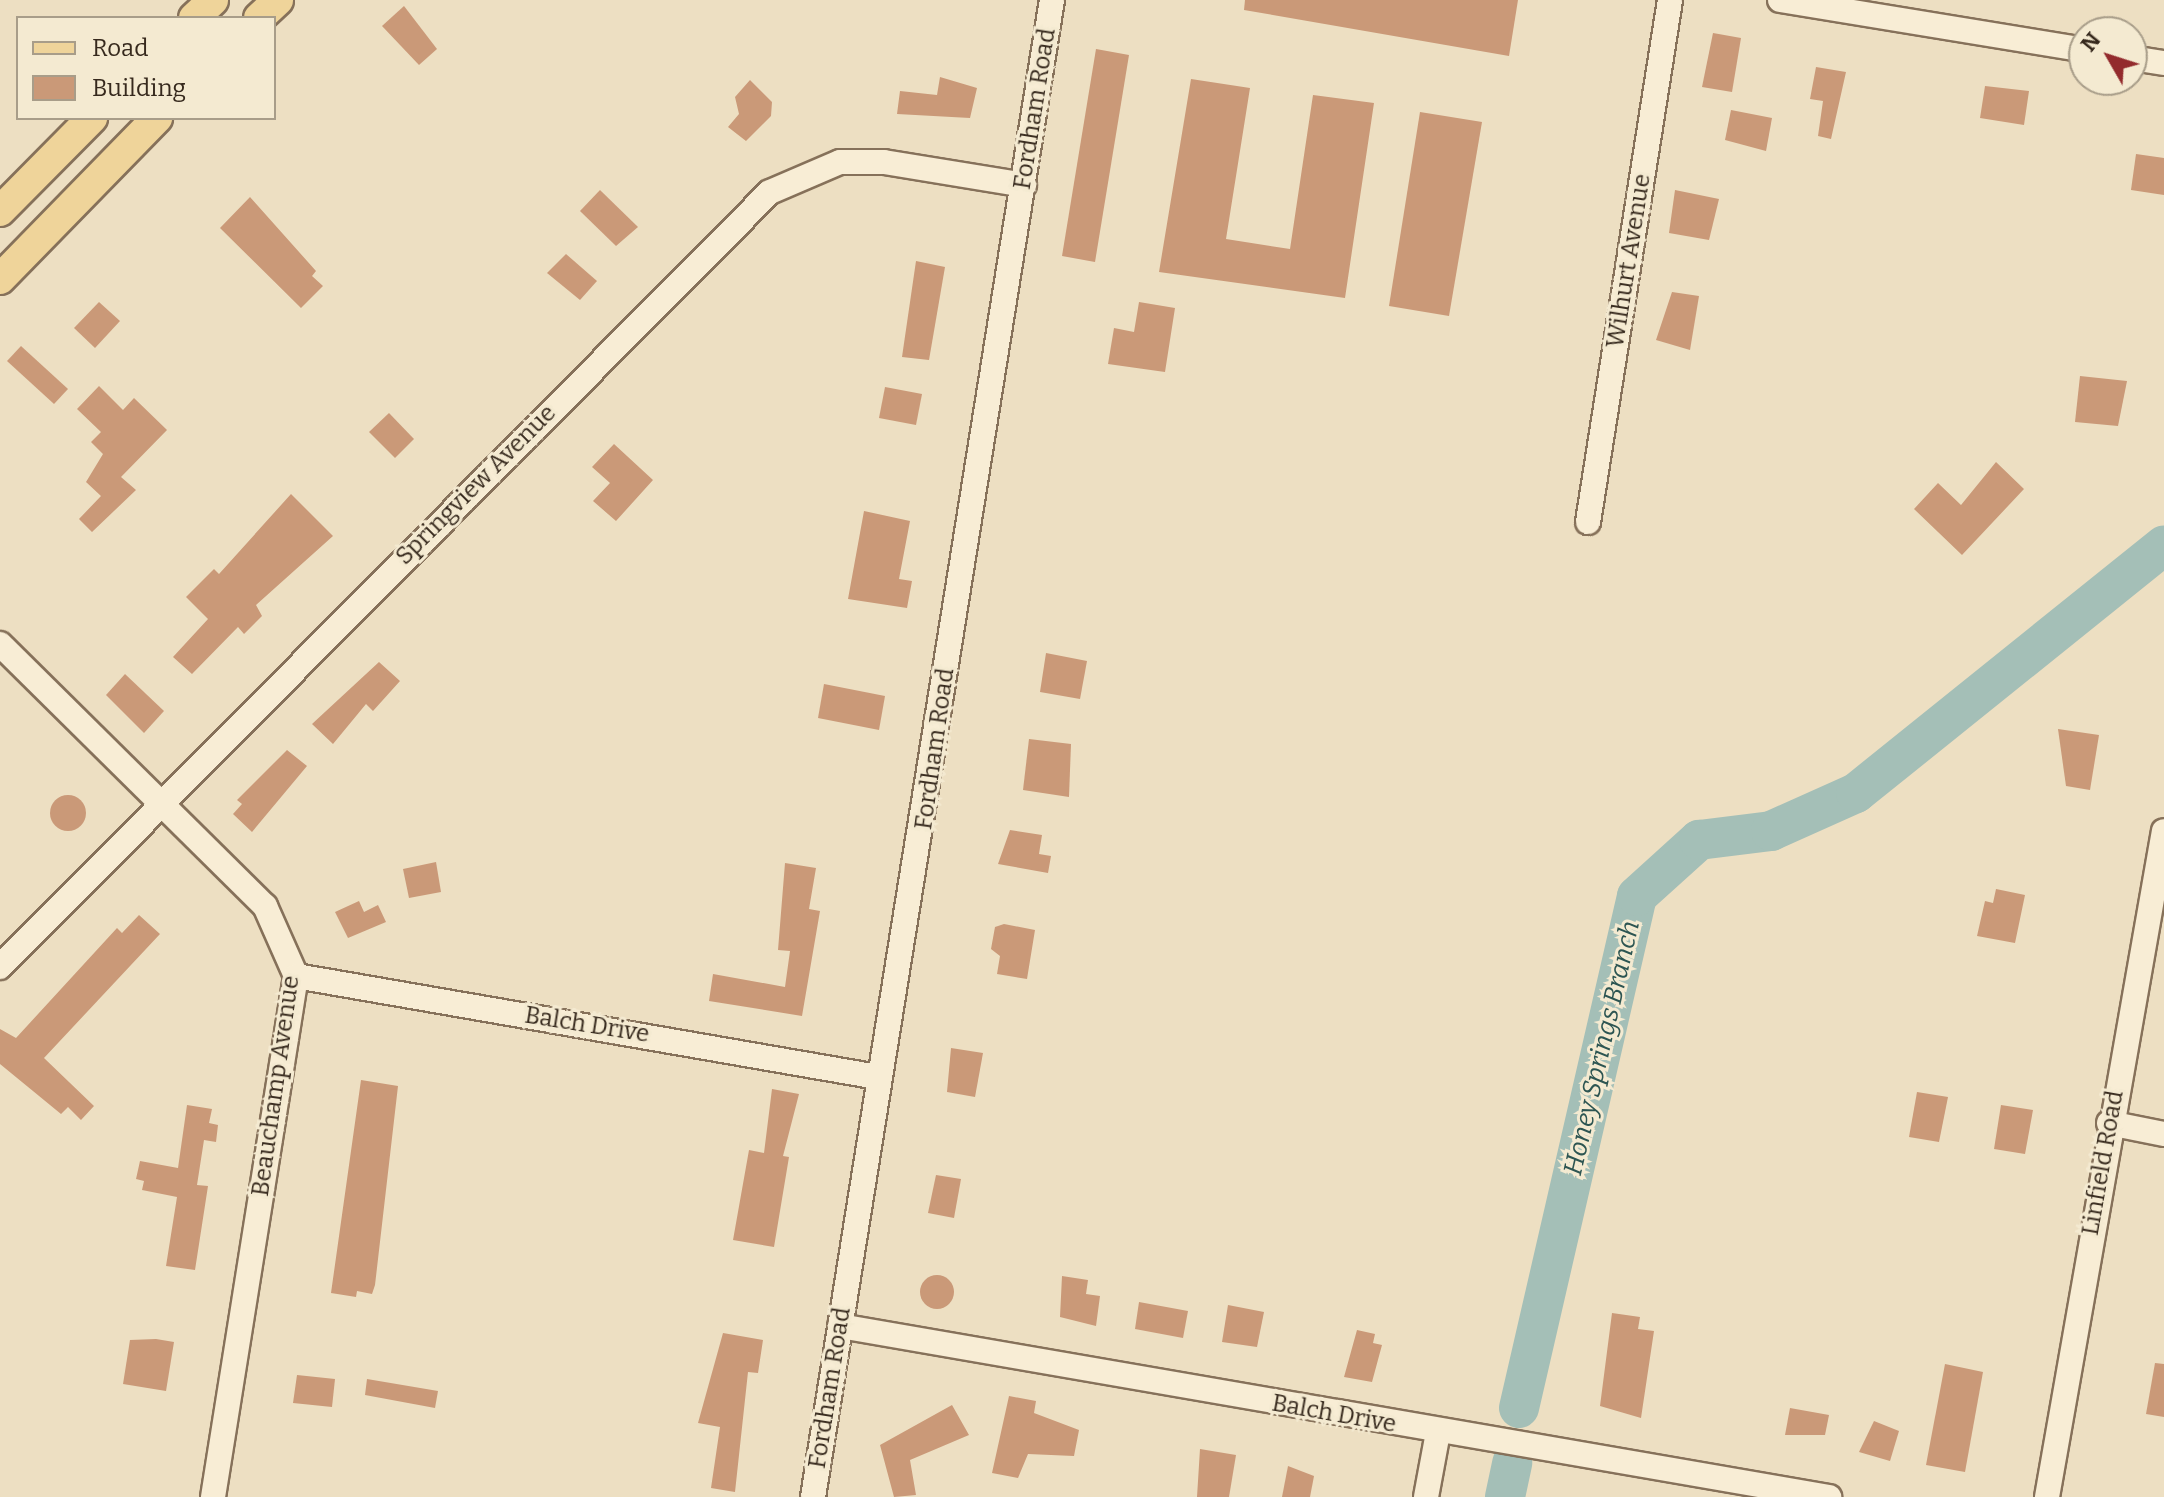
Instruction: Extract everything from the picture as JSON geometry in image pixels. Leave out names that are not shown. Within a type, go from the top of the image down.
[{"type":"main road","points":[[196,16],[213,0]]},
{"type":"main road","points":[[261,16],[278,0]]},
{"type":"main road","points":[[0,211],[90,120]]},
{"type":"main road","points":[[0,279],[155,120]]},
{"type":"street","name":"Fordham Road","points":[[813,1497],[878,1077],[925,828],[1052,0]]},
{"type":"street","name":"Wilhurt Avenue","points":[[1588,522],[1670,0]]},
{"type":"street","points":[[1780,0],[2068,47]]},
{"type":"street","name":"Springview Avenue","points":[[0,967],[770,192],[840,162],[884,162],[1024,185]]},
{"type":"street","name":"Beauchamp Avenue","points":[[0,644],[164,799],[265,906],[296,976],[213,1497]]},
{"type":"street","name":"Linfield Road","points":[[2047,1497],[2109,1123],[2164,831]]},
{"type":"street","name":"Balch Drive","points":[[296,976],[878,1077]]},
{"type":"street","points":[[2109,1123],[2164,1134]]},
{"type":"street","name":"Balch Drive","points":[[840,1326],[1438,1432],[1829,1497]]},
{"type":"street","points":[[1426,1497],[1438,1432]]},
{"type":"building","points":[[1245,0],[1518,0],[1509,56],[1244,10]]},
{"type":"building","points":[[404,6],[437,49],[419,65],[382,26]]},
{"type":"building","points":[[1713,33],[1741,38],[1732,92],[1702,87]]},
{"type":"building","points":[[1096,49],[1129,55],[1095,262],[1062,256]]},
{"type":"building","points":[[1816,67],[1846,72],[1831,139],[1818,136],[1823,101],[1810,99]]},
{"type":"building","points":[[940,77],[977,88],[970,118],[897,114],[900,91],[937,95]]},
{"type":"building","points":[[1191,79],[1250,88],[1226,239],[1290,249],[1313,95],[1374,103],[1345,298],[1159,272]]},
{"type":"building","points":[[750,80],[772,102],[771,116],[746,141],[728,127],[739,114],[735,97]]},
{"type":"building","points":[[1985,86],[2029,91],[2024,125],[1980,118]]},
{"type":"building","points":[[1731,110],[1772,118],[1766,151],[1725,140]]},
{"type":"building","points":[[1420,112],[1482,122],[1449,316],[1389,306]]},
{"type":"building","points":[[2136,154],[2164,158],[2164,195],[2131,190]]},
{"type":"building","points":[[600,190],[638,227],[616,246],[580,211]]},
{"type":"building","points":[[1675,190],[1719,199],[1709,240],[1669,233]]},
{"type":"building","points":[[250,197],[316,271],[312,276],[323,286],[301,308],[220,228]]},
{"type":"building","points":[[566,254],[597,281],[580,300],[547,273]]},
{"type":"building","points":[[916,261],[945,267],[929,360],[902,357]]},
{"type":"building","points":[[1672,292],[1699,296],[1690,350],[1656,340]]},
{"type":"building","points":[[99,302],[120,321],[95,348],[74,328]]},
{"type":"building","points":[[1139,302],[1175,308],[1165,372],[1108,364],[1114,328],[1134,332]]},
{"type":"building","points":[[21,346],[68,389],[54,404],[7,361]]},
{"type":"building","points":[[2080,376],[2127,381],[2118,426],[2075,422]]},
{"type":"building","points":[[99,386],[123,410],[134,398],[167,430],[121,477],[136,490],[92,532],[79,519],[101,496],[86,482],[103,454],[91,442],[101,432],[77,409]]},
{"type":"building","points":[[885,387],[922,394],[916,425],[879,418]]},
{"type":"building","points":[[389,413],[414,439],[395,458],[369,432]]},
{"type":"building","points":[[614,444],[653,480],[616,521],[593,501],[610,483],[592,467]]},
{"type":"building","points":[[1996,462],[2024,489],[1962,555],[1914,509],[1938,483],[1961,505]]},
{"type":"building","points":[[291,494],[333,536],[256,605],[262,616],[244,634],[238,627],[192,674],[173,657],[208,619],[186,597],[214,569],[219,574]]},
{"type":"building","points":[[864,511],[910,521],[899,579],[912,581],[907,608],[848,599]]},
{"type":"building","points":[[1046,653],[1087,661],[1080,699],[1040,692]]},
{"type":"building","points":[[379,662],[400,681],[373,711],[366,704],[333,744],[312,724]]},
{"type":"building","points":[[125,674],[164,711],[144,733],[106,695]]},
{"type":"building","points":[[824,684],[885,696],[879,730],[818,718]]},
{"type":"building","points":[[2058,729],[2099,735],[2090,790],[2066,786]]},
{"type":"building","points":[[1029,739],[1071,744],[1069,797],[1023,790]]},
{"type":"building","points":[[287,750],[307,766],[252,832],[233,814],[242,804],[237,800]]},
{"type":"building","points":[[68,795],[80,801],[86,813],[80,825],[68,831],[56,825],[50,813],[56,801]]},
{"type":"building","points":[[1010,830],[1042,835],[1039,854],[1051,856],[1048,873],[998,864]]},
{"type":"building","points":[[436,862],[441,892],[409,898],[403,869]]},
{"type":"building","points":[[785,863],[816,868],[809,909],[820,911],[802,1016],[709,1001],[713,974],[785,987],[790,951],[778,950]]},
{"type":"building","points":[[1996,889],[2025,895],[2015,943],[1977,936],[1985,901],[1993,903]]},
{"type":"building","points":[[359,901],[364,912],[378,905],[386,922],[348,938],[335,912]]},
{"type":"building","points":[[139,915],[160,934],[44,1058],[94,1106],[81,1120],[68,1107],[61,1114],[0,1064],[0,1029],[16,1038],[117,928],[122,933]]},
{"type":"building","points":[[1004,924],[1035,930],[1027,979],[997,974],[1000,956],[991,949],[995,927]]},
{"type":"building","points":[[951,1048],[983,1053],[975,1097],[947,1092]]},
{"type":"building","points":[[361,1080],[398,1086],[375,1285],[372,1294],[357,1291],[356,1297],[331,1293]]},
{"type":"building","points":[[772,1089],[799,1094],[783,1156],[789,1157],[774,1247],[733,1240],[749,1150],[764,1153]]},
{"type":"building","points":[[1917,1092],[1948,1097],[1939,1142],[1909,1137]]},
{"type":"building","points":[[187,1105],[212,1109],[209,1123],[218,1125],[216,1142],[204,1140],[197,1185],[208,1186],[195,1270],[166,1266],[177,1197],[142,1190],[144,1181],[136,1179],[140,1161],[178,1168]]},
{"type":"building","points":[[2001,1105],[2033,1110],[2025,1154],[1994,1149]]},
{"type":"building","points":[[936,1175],[961,1179],[954,1218],[928,1213]]},
{"type":"building","points":[[937,1275],[949,1280],[954,1292],[949,1304],[937,1309],[925,1304],[920,1292],[925,1280]]},
{"type":"building","points":[[1062,1276],[1088,1280],[1086,1294],[1100,1296],[1096,1326],[1060,1317]]},
{"type":"building","points":[[1139,1302],[1188,1311],[1183,1338],[1135,1329]]},
{"type":"building","points":[[1228,1305],[1264,1312],[1257,1347],[1222,1342]]},
{"type":"building","points":[[1612,1313],[1640,1317],[1638,1329],[1654,1331],[1641,1418],[1600,1406]]},
{"type":"building","points":[[1357,1330],[1375,1334],[1373,1343],[1382,1345],[1372,1382],[1344,1377]]},
{"type":"building","points":[[723,1333],[763,1340],[758,1373],[748,1372],[735,1492],[711,1488],[720,1427],[698,1423]]},
{"type":"building","points":[[130,1340],[174,1342],[166,1391],[123,1384]]},
{"type":"building","points":[[2155,1363],[2164,1364],[2164,1417],[2146,1414]]},
{"type":"building","points":[[1945,1364],[1983,1372],[1965,1472],[1926,1465]]},
{"type":"building","points":[[297,1375],[335,1379],[332,1407],[293,1403]]},
{"type":"building","points":[[367,1379],[438,1391],[435,1408],[365,1395]]},
{"type":"building","points":[[1009,1396],[1036,1401],[1034,1413],[1079,1430],[1074,1456],[1028,1454],[1018,1478],[992,1473]]},
{"type":"building","points":[[952,1405],[969,1435],[910,1460],[916,1495],[894,1497],[880,1445]]},
{"type":"building","points":[[1790,1408],[1829,1415],[1825,1435],[1785,1435]]},
{"type":"building","points":[[1874,1421],[1899,1431],[1890,1461],[1859,1452]]},
{"type":"building","points":[[1200,1449],[1236,1455],[1229,1497],[1197,1497]]},
{"type":"building","points":[[1288,1466],[1314,1476],[1310,1497],[1282,1497]]},
{"type":"waterway","name":"Honey Springs Branch","points":[[1519,1408],[1637,896],[1699,840],[1771,831],[1856,793],[2164,545]]},
{"type":"waterway","name":"Honey Springs Branch","points":[[1505,1497],[1512,1463]]}]
